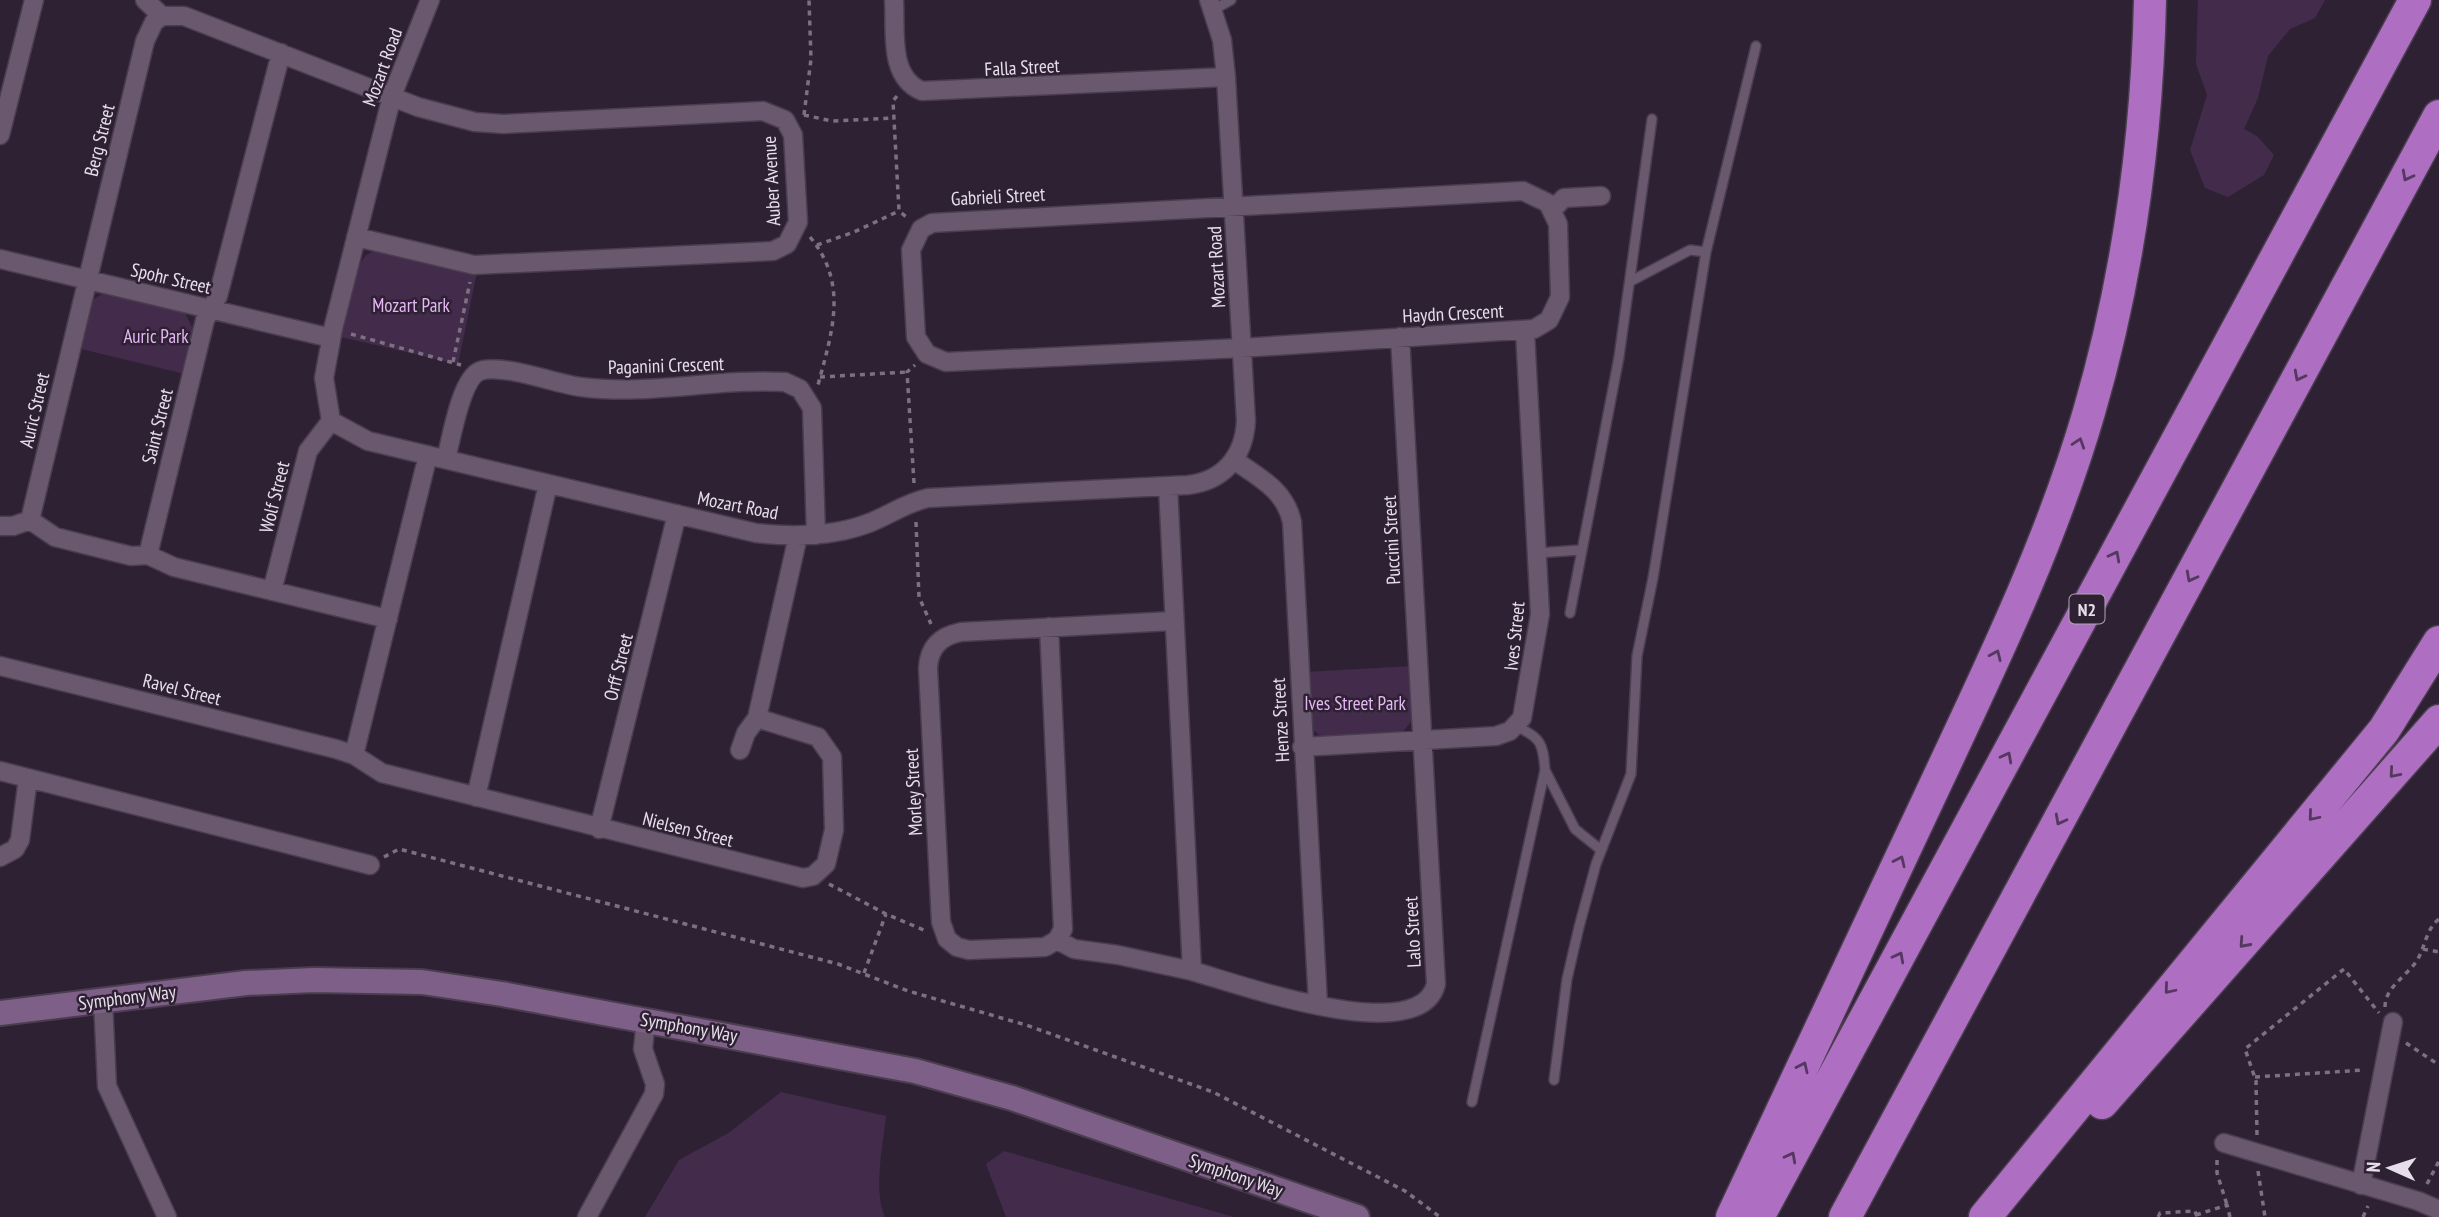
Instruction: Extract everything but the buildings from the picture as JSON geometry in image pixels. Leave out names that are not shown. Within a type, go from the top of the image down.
[{"type":"highway","points":[[1732,1217],[1996,657],[2063,494],[2112,327],[2130,233],[2143,133],[2150,0]]},
{"type":"highway","name":"N2","points":[[1758,1217],[2415,0]]},
{"type":"highway","points":[[1846,1217],[2439,116]]},
{"type":"highway","points":[[1985,1217],[2384,730],[2439,642]]},
{"type":"highway","points":[[2001,1217],[2439,721]]},
{"type":"main road","name":"Symphony Way","points":[[0,1013],[246,984],[364,979],[422,982],[646,1019],[927,1074],[1012,1098],[1357,1217]]},
{"type":"street","points":[[0,135],[34,0]]},
{"type":"street","points":[[145,0],[162,16],[184,16],[391,96]]},
{"type":"street","name":"Mozart Road","points":[[430,0],[391,96],[332,334],[324,378],[331,421],[368,441],[446,460],[756,533],[807,535],[856,528],[905,504],[928,498],[1168,486],[1209,480],[1234,460],[1245,432],[1241,348],[1226,77],[1222,40],[1211,5]]},
{"type":"street","points":[[894,0],[899,68],[906,82]]},
{"type":"street","name":"Berg Street","points":[[86,280],[145,41],[154,22],[162,16]]},
{"type":"street","points":[[211,309],[218,296],[281,53]]},
{"type":"street","name":"Falla Street","points":[[906,82],[931,92],[1226,77]]},
{"type":"street","name":"Auber Avenue","points":[[356,237],[474,265],[773,251],[787,244],[797,222],[793,135],[785,120],[763,111],[489,123],[418,107],[391,96]]},
{"type":"street","points":[[1233,205],[1523,191],[1541,197],[1553,209],[1564,198],[1601,196]]},
{"type":"street","name":"Gabrieli Street","points":[[921,229],[942,220],[1233,205]]},
{"type":"street","name":"Haydn Crescent","points":[[1241,348],[1525,331],[1549,320],[1560,297],[1558,224],[1553,209]]},
{"type":"street","points":[[921,229],[911,250],[916,337],[922,349],[939,361],[1241,348]]},
{"type":"street","name":"Spohr Street","points":[[0,259],[211,309],[332,334]]},
{"type":"street","name":"Auric Street","points":[[30,520],[86,280]]},
{"type":"street","name":"Saint Street","points":[[148,555],[205,320],[211,309]]},
{"type":"street","name":"Ives Street","points":[[1516,726],[1525,709],[1539,635],[1525,331]]},
{"type":"street","name":"Puccini Street","points":[[1400,337],[1423,741]]},
{"type":"street","points":[[446,460],[463,394],[473,376],[480,371]]},
{"type":"street","name":"Paganini Crescent","points":[[480,371],[509,372],[574,386],[611,390],[785,382],[800,389],[812,408]]},
{"type":"street","points":[[740,750],[746,733],[757,718],[807,535],[812,408]]},
{"type":"street","name":"Wolf Street","points":[[272,591],[308,451],[331,421]]},
{"type":"street","points":[[354,755],[428,455]]},
{"type":"street","name":"Henze Street","points":[[1234,460],[1280,492],[1286,501],[1292,522],[1302,747],[1318,1005]]},
{"type":"street","points":[[475,797],[548,484]]},
{"type":"street","points":[[1168,486],[1172,621],[1192,971]]},
{"type":"street","name":"Orff Street","points":[[599,829],[677,514]]},
{"type":"street","points":[[0,526],[13,526],[30,520],[55,537],[131,556],[148,555],[174,568],[388,619]]},
{"type":"street","name":"Morley Street","points":[[947,939],[941,922],[928,659],[939,642],[955,633],[1172,621]]},
{"type":"street","points":[[947,939],[957,947],[970,950],[1045,947],[1057,940],[1064,922],[1049,627]]},
{"type":"street","name":"Ravel Street","points":[[0,666],[354,755],[382,773],[475,797]]},
{"type":"street","points":[[757,718],[811,733],[829,749],[834,830],[830,856],[813,876]]},
{"type":"street","points":[[1302,747],[1496,737],[1516,726]]},
{"type":"street","name":"Lalo Street","points":[[1057,940],[1074,949],[1118,954],[1192,971],[1338,1011],[1413,1009],[1426,1003],[1434,991],[1423,741]]},
{"type":"street","points":[[0,771],[370,865]]},
{"type":"street","points":[[0,857],[15,849],[20,841],[28,778]]},
{"type":"street","name":"Nielsen Street","points":[[475,797],[798,878],[813,876]]},
{"type":"street","points":[[103,1000],[107,1086],[167,1217]]},
{"type":"street","points":[[587,1217],[654,1094],[655,1084],[643,1049],[646,1019]]},
{"type":"street","points":[[2361,1185],[2392,1028]]},
{"type":"street","points":[[2224,1143],[2418,1201],[2439,1210]]},
{"type":"lane","points":[[1211,5],[1231,0]]},
{"type":"lane","points":[[1554,1080],[1567,979],[1601,850],[1631,775],[1637,656],[1653,578],[1706,252],[1756,46]]},
{"type":"lane","points":[[1570,613],[1619,357],[1652,119]]},
{"type":"lane","points":[[1631,281],[1690,250],[1706,252]]},
{"type":"lane","points":[[1537,553],[1580,550]]},
{"type":"lane","points":[[1472,1102],[1545,770],[1544,747],[1534,734],[1516,726]]},
{"type":"lane","points":[[1545,770],[1575,829],[1601,850]]},
{"type":"path","points":[[793,135],[804,114],[811,59],[809,0]]},
{"type":"path","points":[[906,82],[893,101],[899,211],[921,229]]},
{"type":"path","points":[[804,114],[832,121],[894,118]]},
{"type":"path","points":[[816,245],[854,232],[899,211]]},
{"type":"path","points":[[797,222],[816,245],[834,279],[834,325],[812,408]]},
{"type":"path","points":[[453,362],[474,265]]},
{"type":"path","points":[[332,334],[453,362],[480,371]]},
{"type":"path","points":[[820,377],[907,372]]},
{"type":"path","points":[[370,865],[398,849],[838,964],[908,991],[1026,1026],[1213,1092],[1405,1191],[1440,1217]]},
{"type":"path","points":[[813,876],[886,914],[947,939]]},
{"type":"path","points":[[863,973],[886,914]]},
{"type":"path","points":[[2265,1217],[2259,1189],[2255,1077],[2245,1049],[2344,970],[2375,1010],[2385,1017],[2385,997],[2423,949],[2426,934],[2439,919]]},
{"type":"path","points":[[2423,949],[2439,952]]},
{"type":"path","points":[[2392,1028],[2439,1065]]},
{"type":"path","points":[[2255,1077],[2367,1070],[2384,1072]]},
{"type":"path","points":[[2224,1143],[2217,1159],[2217,1173],[2230,1217]]},
{"type":"path","points":[[2418,1201],[2439,1161]]},
{"type":"path","points":[[2158,1217],[2160,1213],[2172,1212],[2195,1212],[2196,1216],[2227,1205]]},
{"type":"green space","points":[[2198,0],[2325,0],[2315,18],[2290,29],[2268,56],[2258,98],[2244,129],[2257,136],[2274,155],[2264,175],[2228,197],[2205,188],[2190,150],[2207,95],[2196,64]]},
{"type":"green space","name":"Mozart Park","points":[[377,250],[477,272],[458,364],[341,337],[359,265],[366,255]]},
{"type":"green space","name":"Auric Park","points":[[102,294],[185,313],[195,333],[185,374],[77,348],[91,301]]},
{"type":"green space","name":"Ives Street Park","points":[[1412,666],[1414,718],[1401,734],[1322,737],[1313,730],[1306,672]]},
{"type":"green space","points":[[781,1092],[886,1116],[879,1181],[881,1207],[885,1217],[645,1217],[679,1160],[730,1132]]},
{"type":"green space","points":[[1004,1151],[1234,1217],[1006,1217],[986,1164]]}]
